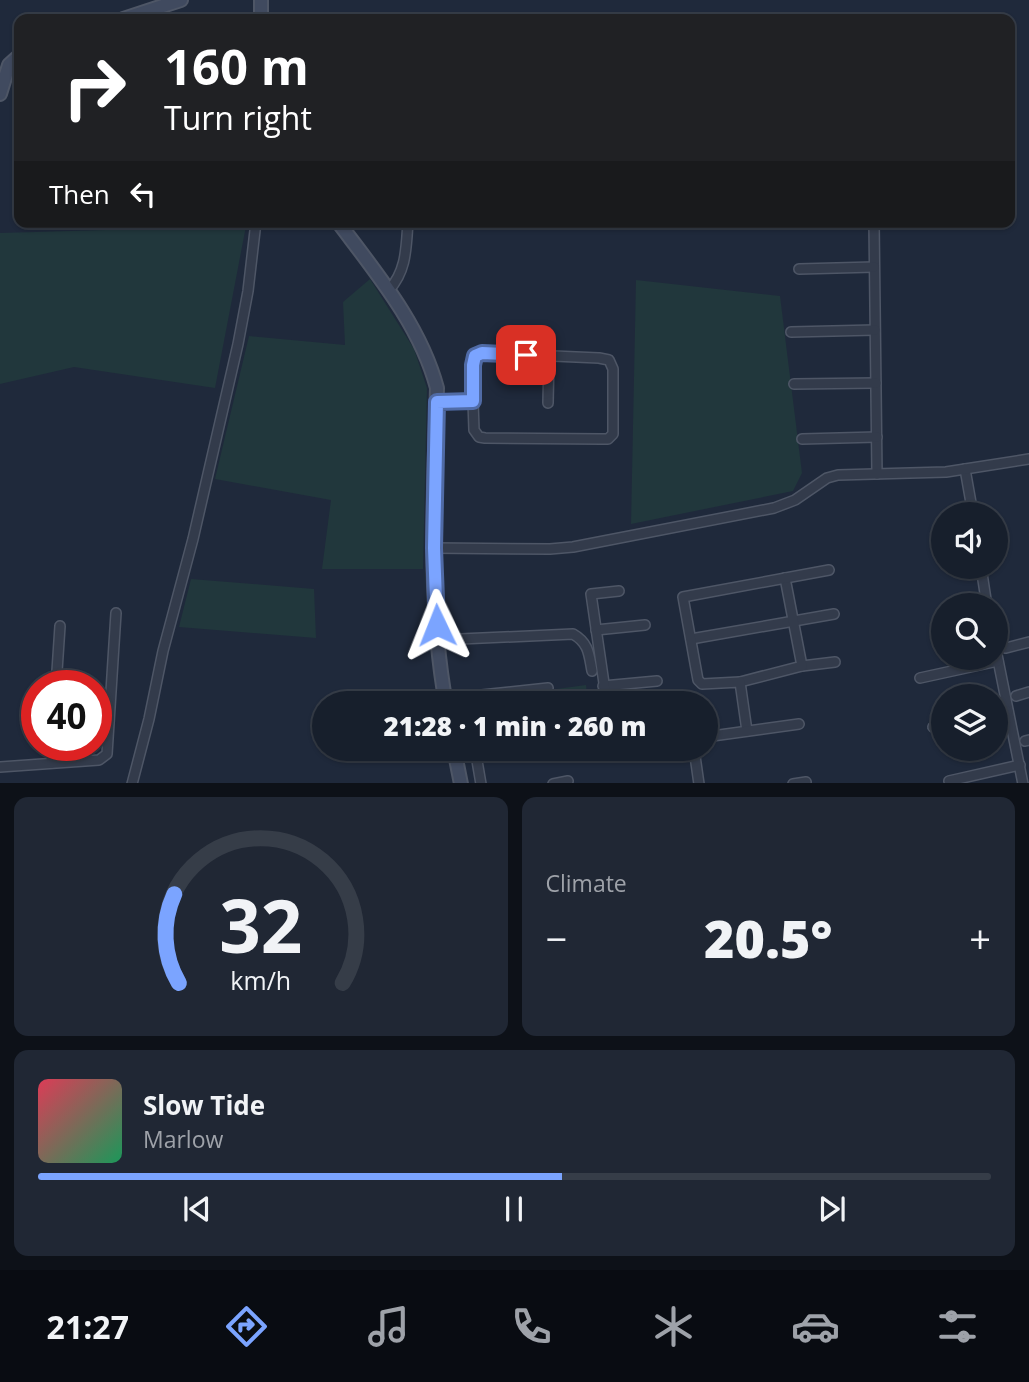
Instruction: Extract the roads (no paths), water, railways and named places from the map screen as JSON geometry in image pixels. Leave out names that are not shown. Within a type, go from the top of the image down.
[{"type":"street","points":[[138,14],[181,0]]},
{"type":"street","points":[[0,93],[9,65],[14,60]]},
{"type":"street","points":[[132,783],[238,344],[255,228]]},
{"type":"street","points":[[342,228],[389,290],[422,344],[437,388],[434,548],[438,640],[444,691]]},
{"type":"street","points":[[389,290],[401,275],[407,228]]},
{"type":"street","points":[[874,228],[877,474]]},
{"type":"street","points":[[799,269],[874,267]]},
{"type":"street","points":[[791,332],[875,330]]},
{"type":"street","points":[[482,353],[609,360],[613,369],[613,434],[608,439],[479,437],[474,430],[473,401],[473,365],[475,356],[482,353]]},
{"type":"street","points":[[548,403],[549,356]]},
{"type":"street","points":[[794,384],[876,383]]},
{"type":"street","points":[[437,402],[473,401]]},
{"type":"street","points":[[802,439],[877,437]]},
{"type":"street","points":[[434,548],[573,547],[774,508],[794,500],[827,478],[838,475],[965,469],[1029,459]]},
{"type":"street","points":[[965,469],[971,502]]},
{"type":"street","points":[[829,570],[683,597],[698,680],[702,684],[740,682],[802,666],[835,662]]},
{"type":"street","points":[[785,578],[802,666]]},
{"type":"street","points":[[604,691],[591,594],[620,591]]},
{"type":"street","points":[[0,767],[99,760],[107,754],[116,613]]},
{"type":"street","points":[[691,639],[834,614]]},
{"type":"street","points":[[596,630],[645,625]]},
{"type":"street","points":[[57,670],[60,626]]},
{"type":"street","points":[[438,640],[573,634],[588,648],[592,671]]},
{"type":"street","points":[[1008,647],[1029,642]]},
{"type":"street","points":[[920,678],[957,670]]},
{"type":"street","points":[[1000,670],[1023,783]]},
{"type":"street","points":[[603,686],[657,681]]},
{"type":"street","points":[[740,682],[747,731]]},
{"type":"street","points":[[520,691],[548,688]]},
{"type":"street","points":[[1016,695],[1029,692]]},
{"type":"street","points":[[718,735],[799,724]]},
{"type":"street","points":[[456,761],[461,783]]},
{"type":"street","points":[[477,761],[481,783]]},
{"type":"street","points":[[696,761],[699,783]]},
{"type":"street","points":[[949,781],[1020,765]]},
{"type":"street","points":[[554,783],[568,781]]},
{"type":"street","points":[[793,783],[806,782]]}]
